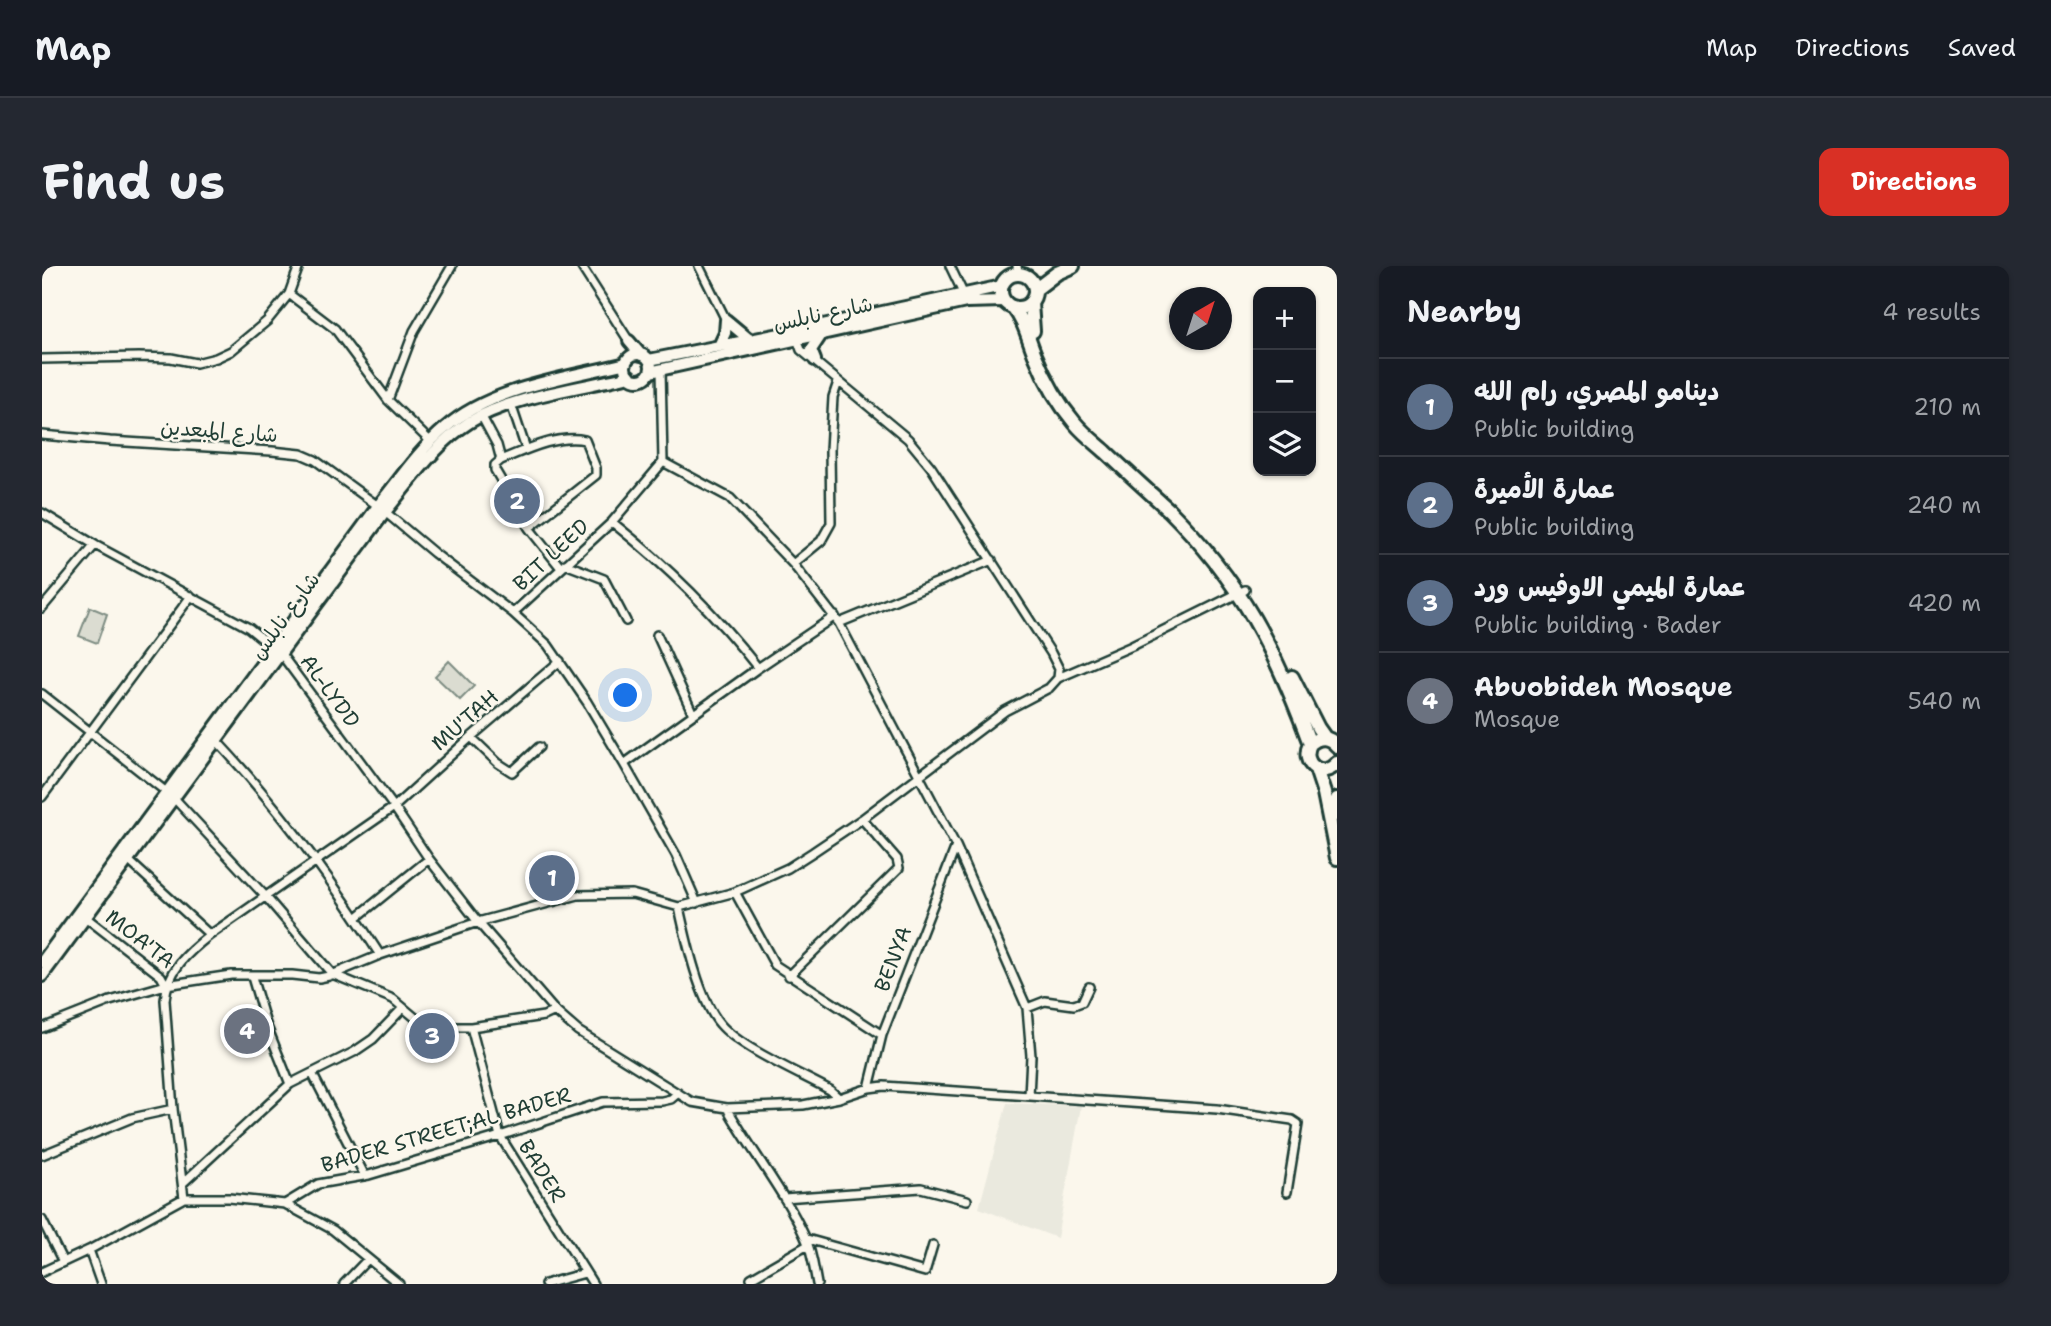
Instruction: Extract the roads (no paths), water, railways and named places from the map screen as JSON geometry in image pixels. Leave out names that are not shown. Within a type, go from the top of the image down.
[{"type":"main road","points":[[1073,266],[1036,289],[1031,303],[1031,319],[1038,351],[1049,376],[1077,419],[1171,504],[1218,555],[1279,649],[1318,728],[1332,740]]},
{"type":"main road","points":[[1057,274],[1020,271],[1008,277],[1002,286],[1009,304],[1023,321],[1035,356],[1053,393],[1076,425],[1169,510],[1242,592],[1286,681],[1310,744]]},
{"type":"main road","points":[[1020,271],[1032,281],[1036,289]]},
{"type":"main road","name":"شارع نابلس","points":[[382,509],[439,447],[470,422],[511,404],[630,376],[641,380],[656,370],[963,293],[1002,286]]},
{"type":"main road","name":"شارع نابلس","points":[[42,976],[82,915],[430,441],[464,413],[514,391],[645,357],[751,340],[821,335],[966,302],[1009,304]]},
{"type":"main road","points":[[1009,304],[1023,308],[1031,303]]},
{"type":"main road","points":[[726,320],[751,340]]},
{"type":"main road","points":[[719,346],[725,333],[726,320]]},
{"type":"main road","points":[[815,360],[811,350],[821,335]]},
{"type":"main road","points":[[629,341],[656,370]]},
{"type":"main road","points":[[629,341],[626,370],[630,376]]},
{"type":"main road","points":[[1332,740],[1317,739],[1310,744],[1307,760],[1316,769],[1324,793],[1337,858]]},
{"type":"main road","points":[[1316,769],[1324,771],[1335,765]]},
{"type":"main road","points":[[1335,765],[1331,776],[1337,835]]},
{"type":"main road","name":"شارع نابلس","points":[[42,962],[128,860],[170,795]]},
{"type":"main road","points":[[1335,815],[1337,799]]},
{"type":"street","points":[[42,359],[139,357],[171,358],[196,363],[216,358],[231,351],[267,321],[289,294],[299,266]]},
{"type":"street","points":[[388,400],[414,331],[452,266]]},
{"type":"street","points":[[581,266],[629,341]]},
{"type":"street","points":[[699,266],[726,320]]},
{"type":"street","points":[[950,266],[963,293]]},
{"type":"street","points":[[289,294],[335,329],[388,400],[430,441]]},
{"type":"street","points":[[796,335],[801,350],[881,416],[914,446],[931,467],[1051,653],[1059,669],[1058,678]]},
{"type":"street","points":[[656,370],[663,462],[730,498],[793,564],[837,620],[956,846],[1027,1008],[1031,1056],[1029,1096]]},
{"type":"street","points":[[793,564],[821,541],[831,523],[830,450],[833,397],[838,382]]},
{"type":"street","points":[[511,404],[526,449]]},
{"type":"street","points":[[482,417],[497,445],[501,460]]},
{"type":"street","name":"شارع المبعدين","points":[[42,435],[301,454],[315,460],[382,509],[541,638],[560,662],[624,764],[676,855],[697,903]]},
{"type":"street","points":[[529,528],[596,475],[597,468],[585,440],[565,440],[526,449],[501,460],[495,465],[495,470],[529,528],[563,566],[604,579],[626,621]]},
{"type":"street","name":"BIT LEED","points":[[513,613],[612,522],[663,462]]},
{"type":"street","name":"AL-LYDD","points":[[42,513],[95,545],[248,628],[277,651],[394,807],[429,859],[478,922],[555,1011],[578,1031],[692,1101],[727,1108],[803,1105],[884,1086],[1217,1109],[1292,1120],[1298,1124],[1287,1192]]},
{"type":"street","points":[[612,522],[684,583],[735,638],[758,668]]},
{"type":"street","points":[[42,608],[95,545]]},
{"type":"street","points":[[624,764],[758,668],[837,620],[992,560]]},
{"type":"street","points":[[43,1027],[166,985],[232,975],[319,978],[478,922],[553,900],[602,893],[632,894],[679,907],[734,892],[788,868],[862,818],[1005,711],[1049,688],[1058,678],[1132,646],[1242,592]]},
{"type":"street","points":[[42,797],[191,596]]},
{"type":"street","points":[[657,635],[693,715]]},
{"type":"street","name":"MU'TAH","points":[[317,862],[394,807],[560,662]]},
{"type":"street","points":[[42,694],[170,795],[266,897],[332,974],[393,999],[418,1020],[446,1027],[471,1027],[544,1016],[555,1011]]},
{"type":"street","points":[[471,737],[498,763],[512,772],[539,747]]},
{"type":"street","points":[[213,738],[271,802],[317,862],[380,955]]},
{"type":"street","points":[[789,976],[899,867],[897,859],[862,818]]},
{"type":"street","name":"BENYA","points":[[869,1088],[883,1035],[956,846]]},
{"type":"street","points":[[356,918],[429,859]]},
{"type":"street","points":[[128,860],[210,935]]},
{"type":"street","name":"MOA'TA","points":[[82,915],[161,976],[166,985],[190,950],[317,862]]},
{"type":"street","points":[[734,892],[775,965],[883,1035]]},
{"type":"street","points":[[679,907],[707,1004],[719,1023],[733,1036],[830,1090],[838,1098]]},
{"type":"street","points":[[252,977],[266,1024],[290,1083]]},
{"type":"street","points":[[166,985],[173,1109],[184,1198]]},
{"type":"street","points":[[1027,1008],[1045,1001],[1074,1005],[1082,1002],[1089,987]]},
{"type":"street","points":[[183,1183],[290,1083],[354,1052],[373,1039],[403,1008]]},
{"type":"street","name":"BADER","points":[[471,1027],[500,1136],[593,1284]]},
{"type":"street","points":[[312,1073],[365,1176]]},
{"type":"street","name":"BADER STREET;AL BADER","points":[[285,1204],[318,1184],[365,1176],[603,1102],[662,1101],[671,1099],[678,1093]]},
{"type":"street","points":[[727,1108],[784,1198],[807,1242],[817,1284]]},
{"type":"street","points":[[42,1155],[132,1118],[173,1109]]},
{"type":"street","points":[[784,1198],[921,1188],[967,1200]]},
{"type":"street","points":[[42,1272],[89,1250],[184,1198],[229,1198],[285,1204],[333,1230],[399,1284]]},
{"type":"street","points":[[42,1220],[63,1262]]},
{"type":"street","points":[[751,1278],[807,1242],[925,1272],[933,1245]]},
{"type":"street","points":[[89,1250],[101,1284]]},
{"type":"street","points":[[344,1284],[368,1259]]},
{"type":"street","points":[[545,1284],[585,1273]]},
{"type":"place","name":"عمارة الأميرة","points":[[517,501]]},
{"type":"place","name":"دينامو المصري، رام الله","points":[[552,878]]},
{"type":"place","name":"Abuobideh Mosque","points":[[247,1031]]},
{"type":"place","name":"عمارة الميمي الاوفيس ورد","points":[[432,1036]]}]
